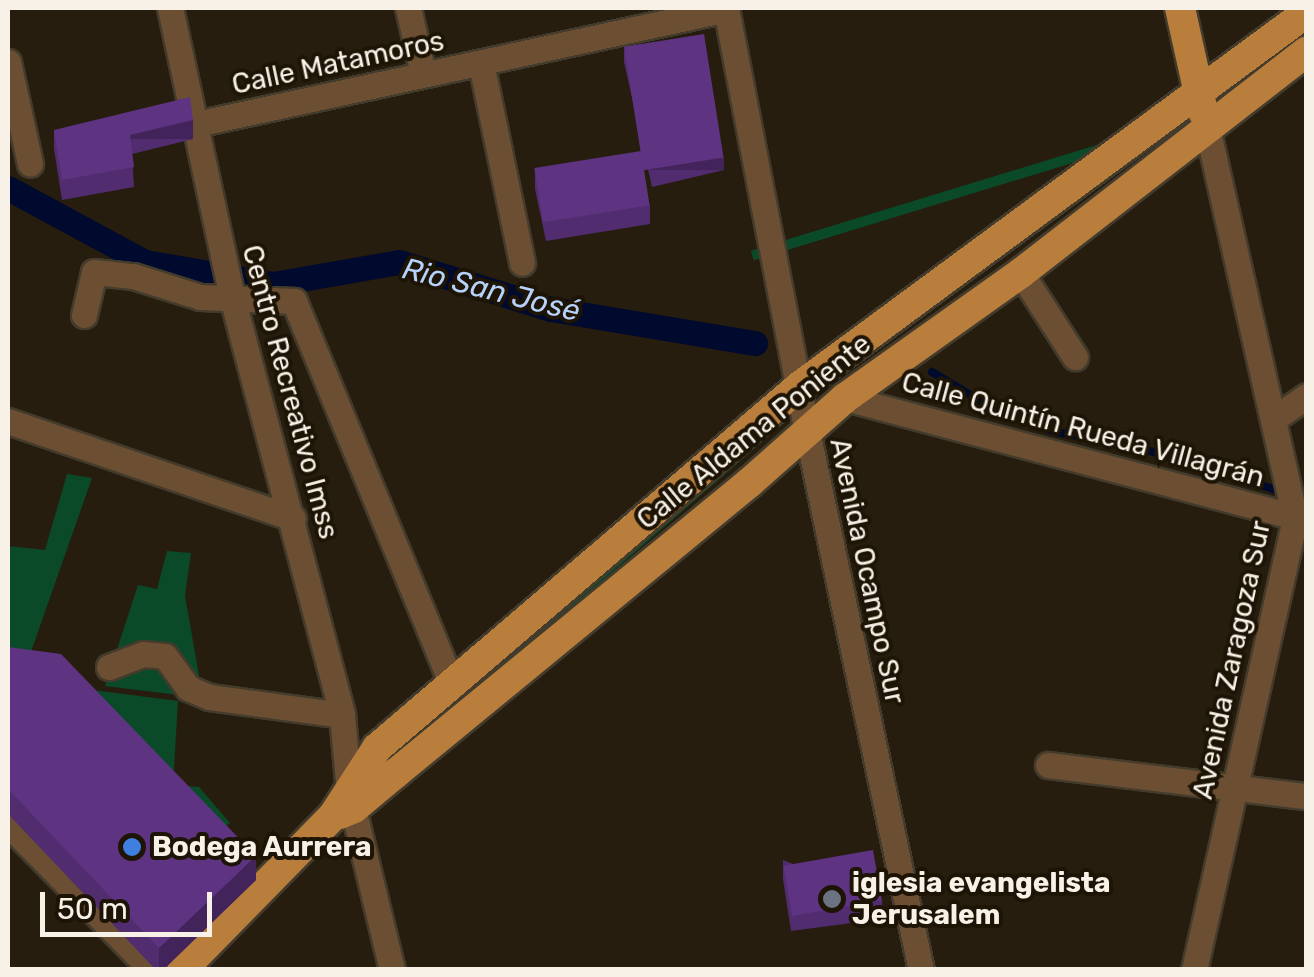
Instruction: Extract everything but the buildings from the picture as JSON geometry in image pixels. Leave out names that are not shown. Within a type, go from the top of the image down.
[{"type":"main road","points":[[1180,8],[1208,128]]},
{"type":"main road","name":"Calle Aldama Poniente","points":[[345,805],[376,748],[800,386],[1199,96],[1306,13]]},
{"type":"main road","name":"Calle Aldama Poniente","points":[[182,970],[345,805],[845,398],[1021,273],[1306,52]]},
{"type":"street","name":"Centro Recreativo Imss","points":[[170,8],[232,295],[342,715],[345,805],[392,970]]},
{"type":"street","points":[[408,8],[423,74]]},
{"type":"street","name":"Calle Matamoros","points":[[196,124],[727,8]]},
{"type":"street","name":"Avenida Ocampo Sur","points":[[727,8],[807,430],[921,970]]},
{"type":"street","points":[[8,62],[30,164]]},
{"type":"street","points":[[481,63],[522,263]]},
{"type":"street","name":"Avenida Zaragoza Sur","points":[[1194,970],[1298,513],[1208,128]]},
{"type":"street","points":[[84,315],[94,272],[132,276],[200,297],[232,295],[294,301],[452,684]]},
{"type":"street","points":[[1021,273],[1075,357]]},
{"type":"street","points":[[1275,418],[1306,396]]},
{"type":"street","name":"Calle Quintín Rueda Villagrán","points":[[845,398],[1298,513]]},
{"type":"street","points":[[8,421],[293,518]]},
{"type":"street","points":[[109,667],[143,654],[165,656],[188,688],[209,697],[342,715]]},
{"type":"street","points":[[1048,765],[1306,796]]},
{"type":"street","points":[[8,824],[152,970]]},
{"type":"green space","points":[[1185,118],[1188,128],[754,260],[751,251]]},
{"type":"green space","points":[[774,420],[778,428],[495,674],[385,765],[380,761]]},
{"type":"green space","points":[[67,474],[92,478],[27,663],[8,661],[8,546],[45,550]]},
{"type":"green space","points":[[167,551],[191,553],[185,596],[203,698],[105,686],[138,585],[157,589]]},
{"type":"green space","points":[[77,688],[178,701],[173,785],[199,787],[230,823],[217,833]]},
{"type":"waterway","name":"Rio San José","points":[[8,188],[145,262],[273,284],[399,262],[551,309],[755,343]]},
{"type":"waterway","name":"Rio San José","points":[[932,372],[1002,414],[1056,432],[1140,448],[1283,492]]},
{"type":"place","name":"Bodega Aurrera","points":[[132,847]]},
{"type":"place","name":"iglesia evangelista Jerusalem","points":[[832,899]]}]
